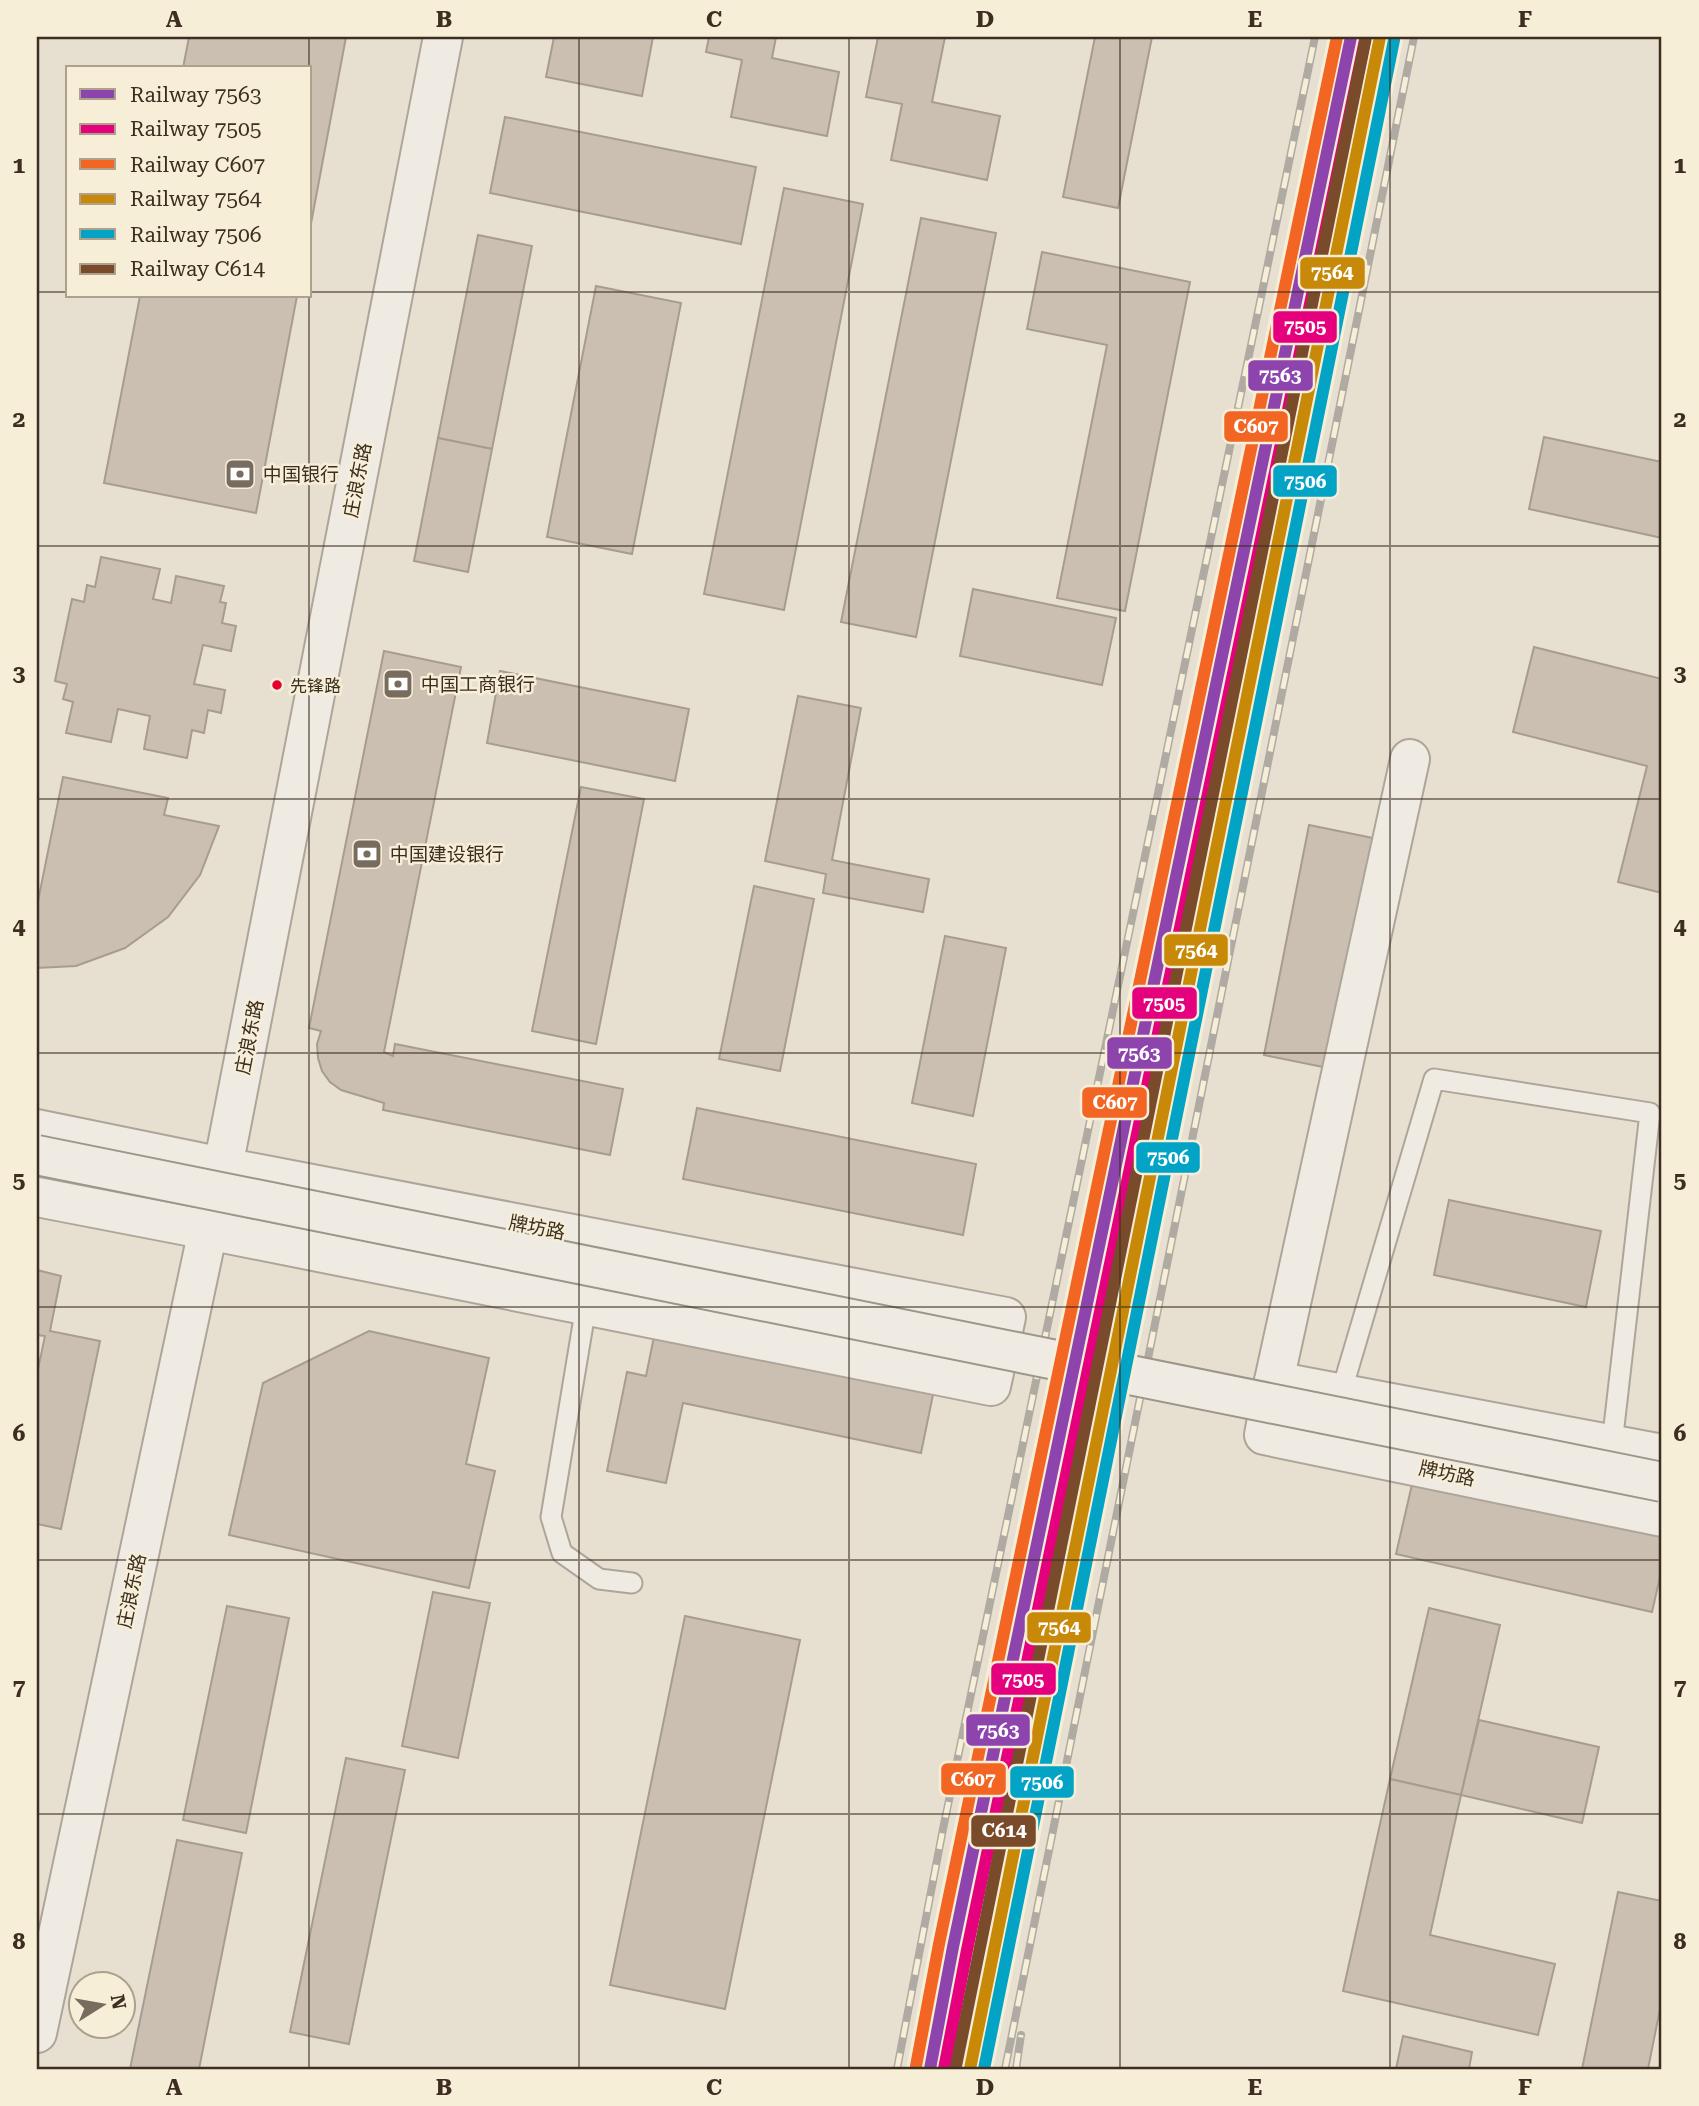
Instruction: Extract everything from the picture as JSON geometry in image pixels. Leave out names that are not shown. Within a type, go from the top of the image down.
[{"type":"street","name":"庄浪东路","points":[[37,2033],[220,1178],[443,37]]},
{"type":"street","points":[[1272,1392],[1410,759]]},
{"type":"street","name":"牌坊路","points":[[37,1129],[220,1178],[1006,1317],[1010,1350],[991,1386],[37,1197]]},
{"type":"street","name":"牌坊路","points":[[37,1154],[1662,1481]]},
{"type":"street","name":"牌坊路","points":[[1272,1392],[1264,1435],[1662,1517]]},
{"type":"street","points":[[1272,1392],[1341,1393],[1662,1454]]},
{"type":"street","points":[[1272,1392],[1662,1481]]},
{"type":"lane","points":[[1341,1393],[1434,1079],[1650,1113],[1612,1444]]},
{"type":"lane","points":[[586,1306],[551,1517],[562,1553],[599,1579],[632,1584]]},
{"type":"building","points":[[189,37],[346,37],[312,218],[312,66],[183,66]]},
{"type":"building","points":[[554,37],[653,37],[642,96],[546,77]]},
{"type":"building","points":[[709,37],[776,37],[772,58],[839,72],[827,136],[731,117],[742,60],[706,52]]},
{"type":"building","points":[[878,37],[945,37],[932,102],[1000,116],[987,180],[891,160],[902,104],[866,97]]},
{"type":"building","points":[[1095,37],[1152,37],[1118,208],[1063,197]]},
{"type":"building","points":[[505,117],[756,167],[741,244],[490,193]]},
{"type":"building","points":[[784,188],[863,204],[784,610],[704,594]]},
{"type":"building","points":[[921,218],[996,233],[916,637],[841,622]]},
{"type":"building","points":[[478,235],[532,246],[492,449],[438,438]]},
{"type":"building","points":[[1042,252],[1190,282],[1125,611],[1057,598],[1107,345],[1027,329]]},
{"type":"building","points":[[596,286],[681,303],[632,554],[547,537]]},
{"type":"building","points":[[140,298],[297,298],[256,513],[104,483]]},
{"type":"building","points":[[1544,437],[1662,462],[1662,538],[1529,509]]},
{"type":"building","points":[[438,438],[492,449],[468,572],[414,561]]},
{"type":"building","points":[[101,557],[160,569],[153,599],[171,603],[176,576],[224,586],[220,602],[226,603],[222,623],[236,626],[231,651],[203,645],[194,684],[225,690],[221,713],[208,710],[204,733],[192,730],[187,758],[144,749],[150,716],[118,709],[111,742],[66,733],[73,702],[63,699],[67,684],[55,681],[72,599],[84,602],[87,585],[95,587]]},
{"type":"building","points":[[973,589],[1116,618],[1102,685],[960,656]]},
{"type":"building","points":[[1534,647],[1662,679],[1662,893],[1618,882],[1647,766],[1513,732]]},
{"type":"building","points":[[384,651],[461,667],[384,1052],[393,1056],[395,1044],[623,1089],[610,1155],[383,1110],[384,1103],[341,1090],[330,1082],[322,1071],[317,1044],[321,1031],[309,1028]]},
{"type":"building","points":[[500,671],[689,709],[675,781],[487,743]]},
{"type":"building","points":[[798,696],[861,708],[832,860],[929,879],[923,912],[823,893],[826,874],[765,861]]},
{"type":"building","points":[[63,777],[168,798],[164,815],[219,826],[200,875],[168,917],[125,948],[76,966],[37,968],[37,906]]},
{"type":"building","points":[[581,787],[644,799],[596,1044],[532,1031]]},
{"type":"building","points":[[1309,825],[1378,839],[1333,1069],[1264,1055]]},
{"type":"building","points":[[754,886],[814,899],[780,1071],[719,1059]]},
{"type":"building","points":[[945,936],[1006,948],[973,1116],[912,1103]]},
{"type":"building","points":[[697,1108],[976,1164],[963,1235],[683,1179]]},
{"type":"building","points":[[1449,1200],[1601,1231],[1586,1307],[1434,1275]]},
{"type":"building","points":[[37,1270],[61,1276],[50,1331],[100,1341],[61,1529],[37,1524],[37,1374],[45,1336],[37,1335]]},
{"type":"building","points":[[656,1327],[935,1385],[921,1453],[683,1403],[666,1483],[607,1471],[627,1372],[646,1376]]},
{"type":"building","points":[[369,1331],[489,1358],[466,1464],[495,1471],[469,1588],[229,1535],[263,1383]]},
{"type":"building","points":[[1413,1480],[1662,1537],[1662,1568],[1652,1612],[1396,1554]]},
{"type":"building","points":[[433,1592],[490,1603],[458,1758],[402,1746]]},
{"type":"building","points":[[227,1606],[289,1618],[246,1833],[183,1820]]},
{"type":"building","points":[[1429,1608],[1500,1625],[1461,1795],[1390,1779]]},
{"type":"building","points":[[685,1616],[800,1640],[725,2009],[610,1985]]},
{"type":"building","points":[[1479,1720],[1599,1747],[1582,1823],[1461,1795]]},
{"type":"building","points":[[346,1758],[405,1770],[349,2044],[290,2032]]},
{"type":"building","points":[[1390,1779],[1461,1795],[1430,1935],[1555,1964],[1538,2035],[1343,1991]]},
{"type":"building","points":[[177,1840],[242,1853],[199,2069],[130,2069]]},
{"type":"building","points":[[1618,1892],[1662,1901],[1662,1999],[1648,2069],[1582,2069]]},
{"type":"building","points":[[1403,2036],[1472,2052],[1469,2069],[1396,2069]]},
{"type":"railway","points":[[897,2069],[943,1829],[1315,37]]},
{"type":"railway","points":[[1005,2069],[1414,37]]},
{"type":"railway","points":[[924,2069],[953,1947]]},
{"type":"railway","points":[[975,2069],[992,1955]]},
{"type":"railway","points":[[1016,2069],[1021,2035]]},
{"type":"rail line","name":"C607","points":[[916,2066],[939,1944],[1337,37]]},
{"type":"rail line","name":"7563","points":[[930,2069],[953,1947],[1351,37]]},
{"type":"rail line","name":"C614","points":[[956,2066],[1366,37]]},
{"type":"rail line","name":"7564","points":[[970,2069],[1380,37]]},
{"type":"rail line","name":"7505","points":[[944,2069],[1365,40]]},
{"type":"rail line","name":"7506","points":[[984,2069],[1394,40]]},
{"type":"place","name":"中国银行","points":[[240,474]]},
{"type":"place","name":"中国工商银行","points":[[398,684]]},
{"type":"place","name":"先锋路","points":[[277,685]]},
{"type":"place","name":"中国建设银行","points":[[367,854]]}]
